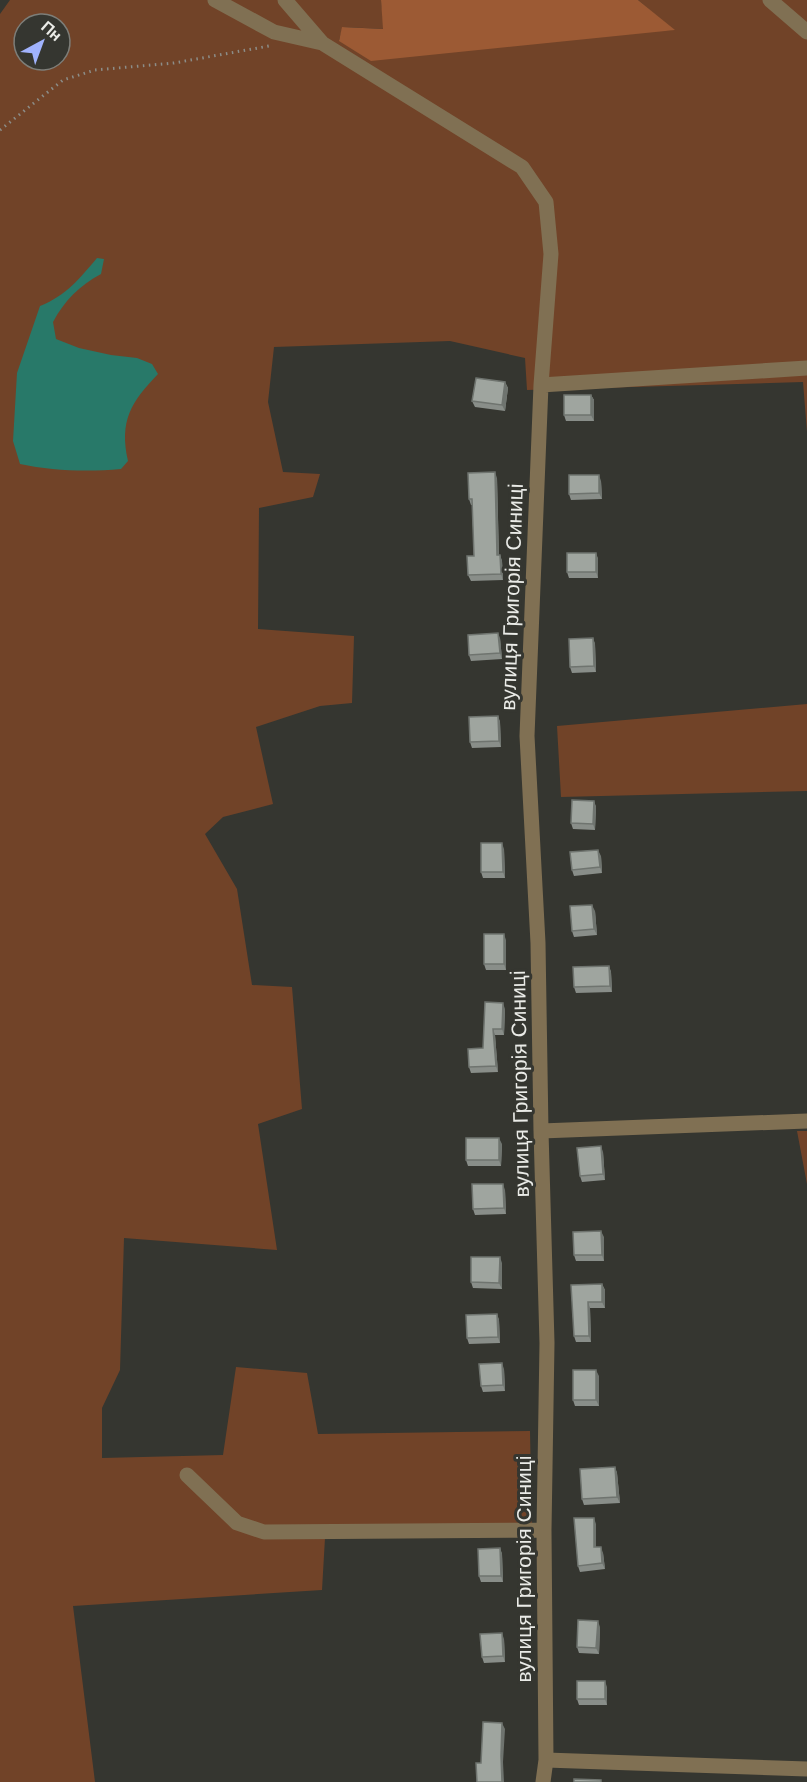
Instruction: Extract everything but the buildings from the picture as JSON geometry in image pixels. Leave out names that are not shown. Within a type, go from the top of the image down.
[{"type":"street","points":[[215,0],[274,32],[321,43]]},
{"type":"street","points":[[285,0],[321,43]]},
{"type":"street","points":[[770,0],[807,32]]},
{"type":"street","name":"вулиця Григорія Синиці","points":[[321,43],[522,167],[546,202],[551,254],[541,385],[527,736],[538,943],[547,1343],[544,1530],[546,1760],[543,1782]]},
{"type":"street","points":[[541,385],[807,368]]},
{"type":"street","points":[[541,1131],[807,1121]]},
{"type":"street","points":[[187,1475],[237,1523],[264,1533],[544,1530]]},
{"type":"street","points":[[546,1760],[807,1769]]},
{"type":"path","points":[[0,130],[63,80],[95,70],[174,63],[276,45]]},
{"type":"shaded area","points":[[10,0],[381,0],[384,29],[343,27],[339,40],[674,30],[638,0],[807,0],[807,432],[803,382],[527,390],[525,358],[450,341],[274,347],[268,402],[283,472],[320,474],[313,497],[259,508],[258,629],[354,636],[352,703],[320,706],[256,727],[273,804],[223,817],[205,834],[237,889],[252,985],[292,987],[302,1109],[258,1124],[277,1250],[124,1238],[120,1370],[102,1408],[102,1458],[223,1455],[236,1367],[307,1373],[318,1434],[530,1431],[532,1536],[325,1538],[322,1590],[73,1606],[95,1782],[0,1782],[0,14]]},
{"type":"shaded area","points":[[381,0],[638,0],[675,30],[371,61],[339,41],[342,27],[383,29]]},
{"type":"shaded area","points":[[97,258],[104,259],[101,274],[73,294],[53,322],[56,339],[79,348],[137,358],[152,364],[158,374],[134,403],[126,423],[128,461],[121,469],[96,470],[57,469],[20,464],[13,441],[17,373],[40,306],[65,292]]},
{"type":"shaded area","points":[[807,704],[807,791],[561,797],[557,726]]},
{"type":"shaded area","points":[[797,1131],[807,1131],[807,1184]]}]
